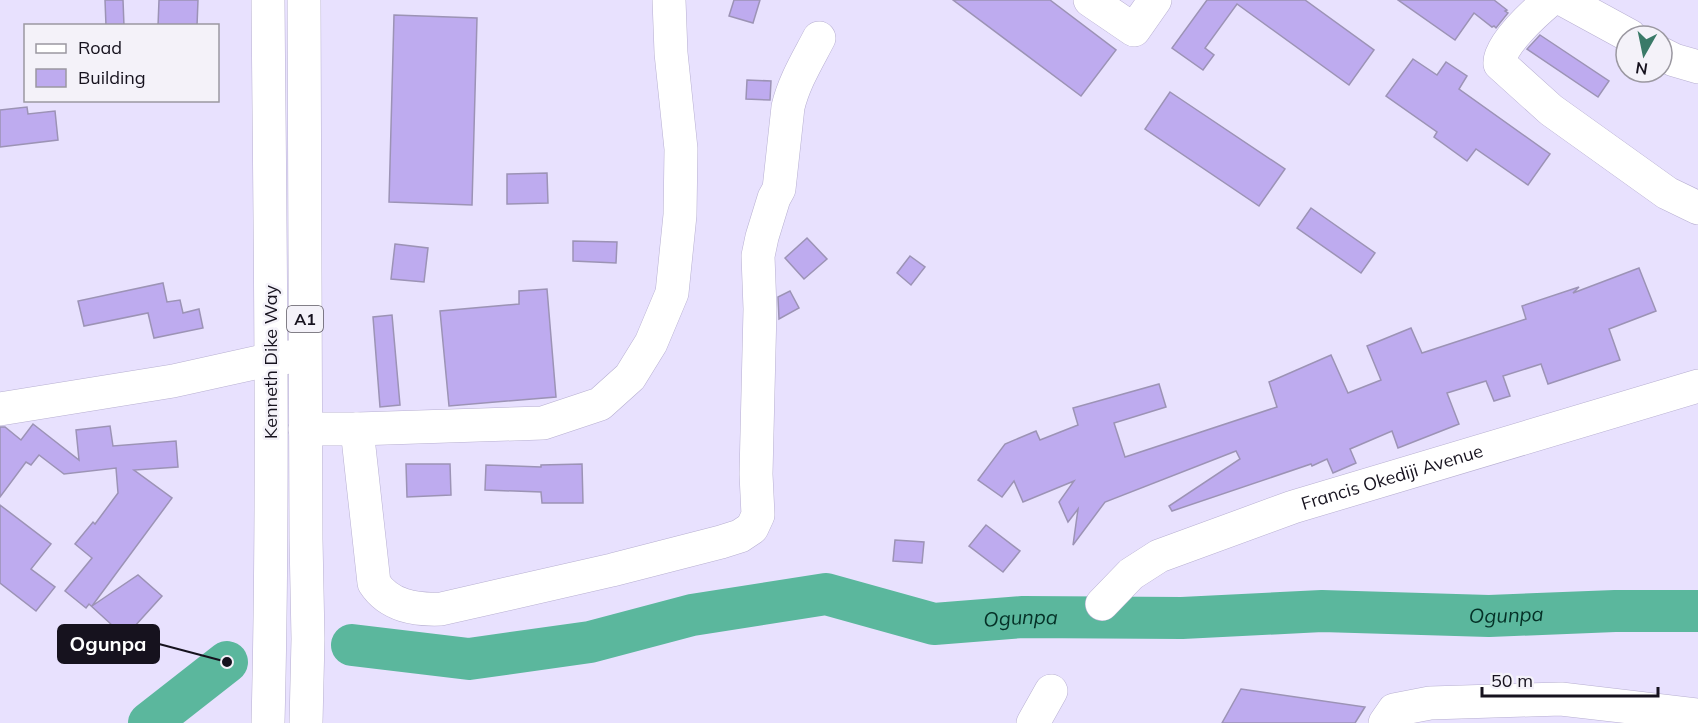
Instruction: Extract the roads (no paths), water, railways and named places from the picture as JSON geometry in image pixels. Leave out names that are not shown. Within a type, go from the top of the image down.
[{"type":"main road","name":"Kenneth Dike Way","points":[[268,0],[272,359],[268,723]]},
{"type":"main road","name":"Kenneth Dike Way","points":[[304,0],[308,639],[306,723]]},
{"type":"main road","points":[[305,429],[543,423],[600,404],[630,377],[651,344],[672,293],[680,214],[681,149],[671,53],[669,0]]},
{"type":"main road","points":[[1090,0],[1134,30],[1155,0]]},
{"type":"main road","points":[[1550,0],[1525,22],[1502,52],[1499,58],[1500,63],[1551,110],[1667,192],[1698,208]]},
{"type":"main road","points":[[1564,0],[1614,27]]},
{"type":"main road","points":[[357,429],[374,583],[382,595],[399,604],[441,609],[634,565],[721,542],[740,536],[749,530],[758,515],[756,464],[760,309],[758,256],[782,175],[782,152],[791,94],[819,38]]},
{"type":"main road","points":[[1674,60],[1698,67]]},
{"type":"main road","points":[[269,131],[304,131]]},
{"type":"main road","points":[[0,410],[173,381],[272,359],[305,355]]},
{"type":"main road","name":"Francis Okediji Avenue","points":[[1102,604],[1131,574],[1159,555],[1293,507],[1698,386]]},
{"type":"main road","points":[[1033,723],[1051,691]]},
{"type":"main road","points":[[1385,723],[1394,710],[1430,703],[1561,699],[1698,715]]},
{"type":"waterway","name":"Ogunpa","points":[[352,645],[469,659],[590,642],[692,615],[826,594],[934,624],[1023,617],[1182,618],[1322,611],[1489,616],[1615,611],[1698,611]]},
{"type":"waterway","name":"Ogunpa","points":[[149,723],[227,662]]},
{"type":"place","name":"Ogunpa","points":[[227,662]]}]
